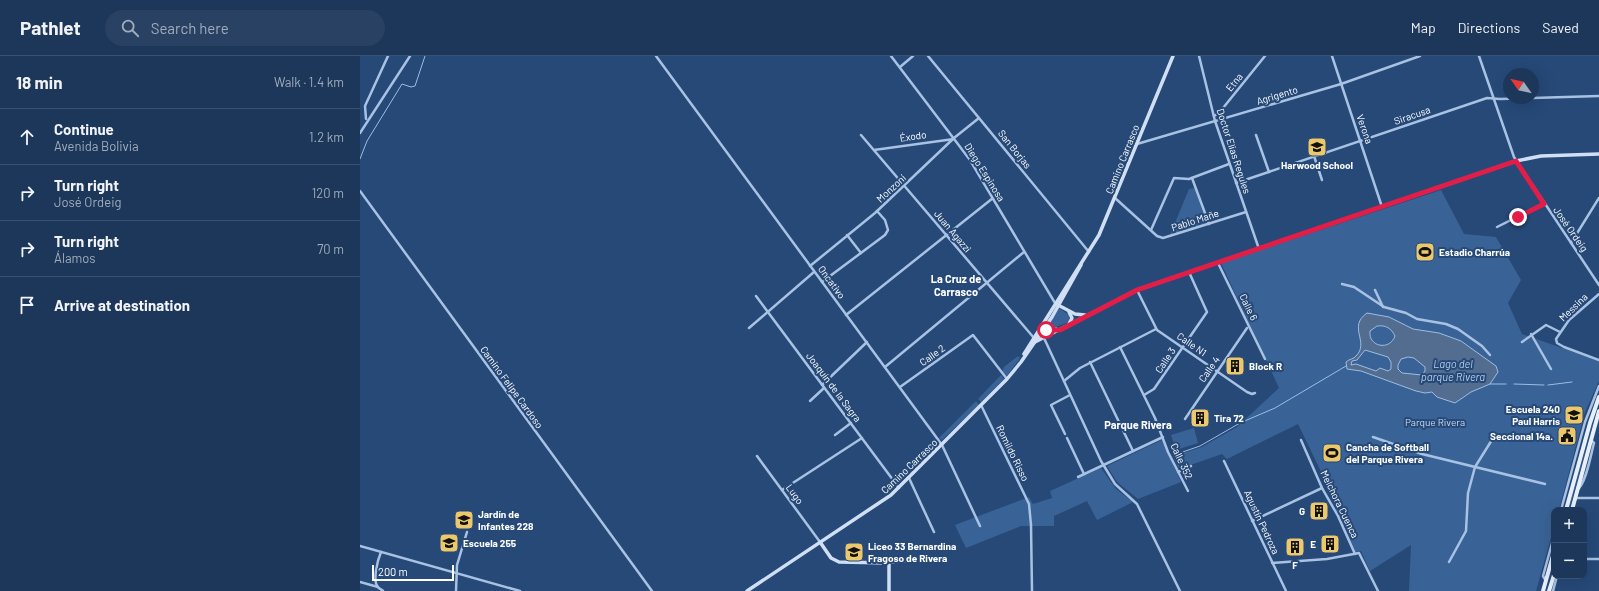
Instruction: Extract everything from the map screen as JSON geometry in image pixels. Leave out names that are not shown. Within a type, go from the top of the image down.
[{"type":"main road","points":[[1567,507],[1578,457],[1599,397]]},
{"type":"main road","points":[[1573,507],[1599,411]]},
{"type":"main road","points":[[1543,591],[1551,563]]},
{"type":"main road","points":[[1550,591],[1553,579]]},
{"type":"street","points":[[366,119],[366,106],[388,56]]},
{"type":"street","points":[[360,133],[410,56]]},
{"type":"street","name":"Oncativo","points":[[656,56],[942,445],[980,526]]},
{"type":"street","name":"Diego Espinosa","points":[[891,56],[970,160],[1024,252],[1057,304]]},
{"type":"street","points":[[900,67],[913,56]]},
{"type":"street","name":"San Borjas","points":[[928,56],[1089,252]]},
{"type":"street","name":"Camino Carrasco","points":[[1034,340],[1044,329],[1057,304],[1089,252],[1115,198],[1173,56]]},
{"type":"street","name":"Doctor Elias Regules","points":[[1199,56],[1215,121],[1259,249]]},
{"type":"street","name":"Etna","points":[[1214,116],[1219,113],[1265,56]]},
{"type":"street","name":"Verona","points":[[1332,56],[1382,207]]},
{"type":"street","name":"Agrigento","points":[[1137,144],[1341,84],[1420,56]]},
{"type":"street","name":"José Ordeig","points":[[1479,56],[1516,161],[1599,285]]},
{"type":"street","name":"Siracusa","points":[[1236,183],[1487,98],[1599,96]]},
{"type":"street","name":"Monzoni","points":[[810,266],[877,211],[954,138],[979,118]]},
{"type":"street","name":"Juan Agazzi","points":[[861,135],[1034,340]]},
{"type":"street","points":[[1256,135],[1269,172]]},
{"type":"street","name":"Éxodo","points":[[874,150],[954,138]]},
{"type":"street","points":[[1034,340],[1044,338],[1137,290],[1516,161],[1541,156],[1599,154]]},
{"type":"street","points":[[1314,156],[1322,180]]},
{"type":"street","points":[[1151,230],[1172,179],[1175,177],[1192,178],[1229,164]]},
{"type":"street","points":[[1192,178],[1209,224]]},
{"type":"street","name":"Camino Felipe Cardoso","points":[[360,191],[652,591]]},
{"type":"street","points":[[846,315],[993,198]]},
{"type":"street","name":"Pablo Mañe","points":[[1115,198],[1151,230],[1161,237],[1167,238],[1246,212]]},
{"type":"street","points":[[1571,243],[1599,198]]},
{"type":"street","points":[[1497,227],[1544,204]]},
{"type":"street","points":[[822,282],[885,235],[888,230],[885,220],[877,211]]},
{"type":"street","points":[[847,235],[861,253]]},
{"type":"street","points":[[885,367],[1024,252]]},
{"type":"street","name":"Calle 6","points":[[1218,263],[1265,359]]},
{"type":"street","points":[[749,328],[769,313],[814,272]]},
{"type":"street","name":"Calle 3","points":[[1144,395],[1154,389],[1207,310],[1189,272]]},
{"type":"street","points":[[1342,284],[1354,287],[1384,307],[1406,313],[1417,319],[1446,324],[1458,329],[1482,346],[1490,355]]},
{"type":"street","points":[[1064,381],[1090,362],[1156,329],[1137,290]]},
{"type":"street","points":[[1375,290],[1384,307]]},
{"type":"street","name":"Messina","points":[[1522,342],[1544,326],[1549,325],[1560,332],[1576,313],[1599,294]]},
{"type":"street","name":"Joaquín de la Sagra","points":[[756,296],[899,488]]},
{"type":"street","points":[[1057,304],[1078,315],[1086,315]]},
{"type":"street","name":"Camino Carrasco","points":[[747,591],[882,503],[910,478],[1007,379],[1019,364],[1048,315],[1057,304]]},
{"type":"street","points":[[1068,311],[1072,318],[1069,324]]},
{"type":"street","name":"Camino Carrasco","points":[[1044,329],[1048,315]]},
{"type":"street","name":"Calle 4","points":[[1185,419],[1247,328]]},
{"type":"street","points":[[1044,329],[1049,332],[1060,330]]},
{"type":"street","name":"Calle N1","points":[[1156,329],[1247,392],[1252,394],[1255,393]]},
{"type":"street","points":[[1560,332],[1556,339],[1559,344],[1599,360]]},
{"type":"street","points":[[1532,334],[1551,369]]},
{"type":"street","name":"Calle 2","points":[[900,387],[973,335],[1007,379]]},
{"type":"street","points":[[1044,338],[1104,465],[1115,484],[1137,504],[1180,591]]},
{"type":"street","points":[[822,385],[866,342]]},
{"type":"street","name":"Calle 352","points":[[1120,346],[1188,491]]},
{"type":"street","points":[[1090,362],[1133,451]]},
{"type":"street","points":[[1562,507],[1578,457],[1590,407],[1599,386]]},
{"type":"street","points":[[810,401],[824,388]]},
{"type":"street","points":[[1066,434],[1052,405],[1070,395]]},
{"type":"street","name":"Romildo Risso","points":[[981,405],[1029,508],[1032,591]]},
{"type":"street","points":[[835,435],[850,423]]},
{"type":"street","points":[[1448,562],[1466,531],[1468,493],[1475,467],[1495,435]]},
{"type":"street","points":[[1078,477],[1163,437]]},
{"type":"street","points":[[1373,437],[1422,454],[1545,484]]},
{"type":"street","points":[[782,490],[862,438]]},
{"type":"street","points":[[1067,438],[1084,474]]},
{"type":"street","name":"Melchora Cuenca","points":[[1301,440],[1322,488],[1338,516],[1355,554]]},
{"type":"street","name":"Lugo","points":[[757,456],[820,542]]},
{"type":"street","name":"Agustín Pedroza","points":[[1224,461],[1286,591]]},
{"type":"street","points":[[1178,472],[1191,466]]},
{"type":"street","points":[[910,478],[934,532]]},
{"type":"street","points":[[1252,521],[1322,488]]},
{"type":"street","points":[[1575,498],[1599,498]]},
{"type":"street","points":[[456,591],[456,572],[467,532]]},
{"type":"street","points":[[820,542],[831,558],[839,562],[889,563],[922,559]]},
{"type":"street","points":[[1546,581],[1543,576],[1552,543]]},
{"type":"street","points":[[360,546],[456,572],[511,590],[520,591]]},
{"type":"street","points":[[378,587],[376,572],[381,552]]},
{"type":"street","points":[[1272,563],[1327,558],[1359,553],[1378,591]]},
{"type":"street","points":[[1587,559],[1599,559]]},
{"type":"street","points":[[889,563],[889,591]]},
{"type":"street","points":[[1553,591],[1556,579]]},
{"type":"street","points":[[360,582],[378,587],[383,591]]},
{"type":"street","name":"Camino Carrasco","points":[[744,591],[754,586]]},
{"type":"green space","points":[[1195,188],[1206,222],[1205,224],[1170,235],[1189,189]]},
{"type":"green space","name":"Parque Rivera","points":[[1441,190],[1464,234],[1496,237],[1521,280],[1508,303],[1522,334],[1599,361],[1599,381],[1585,412],[1560,507],[1551,507],[1551,538],[1536,591],[1409,591],[1411,545],[1370,571],[1361,551],[1355,552],[1324,483],[1326,482],[1298,424],[1227,459],[1222,454],[1179,469],[1173,456],[1202,447],[1237,427],[1279,388],[1221,263]]},
{"type":"green space","points":[[1059,308],[1069,315],[1069,322],[1048,330],[1046,328]]},
{"type":"green space","points":[[1018,356],[1020,358],[1007,376],[1002,372],[1004,367]]},
{"type":"green space","points":[[1001,375],[1004,379],[981,402],[978,399]]},
{"type":"green space","points":[[976,401],[979,405],[942,440],[939,438]]},
{"type":"green space","points":[[1599,402],[1570,507],[1569,507]]},
{"type":"green space","points":[[1194,428],[1198,443],[1176,450],[1171,435]]},
{"type":"green space","points":[[1162,440],[1181,482],[1138,499],[1117,482],[1107,466]]},
{"type":"green space","points":[[1101,468],[1116,489],[1133,502],[1097,520],[1087,501],[1054,516],[1054,526],[1021,526],[966,548],[955,525],[1029,497],[1033,504],[1052,498],[1050,491]]},
{"type":"water","name":"Lago del parque Rivera","points":[[1367,313],[1389,317],[1413,329],[1439,333],[1461,341],[1496,366],[1498,372],[1490,384],[1471,392],[1455,403],[1437,397],[1432,392],[1425,393],[1416,391],[1361,371],[1347,369],[1346,362],[1355,357],[1360,351],[1361,345],[1358,329],[1361,318]],"holes":[[[1377,326],[1383,326],[1392,331],[1395,336],[1389,344],[1380,345],[1372,341],[1370,331]],[[1365,350],[1388,357],[1391,362],[1391,369],[1388,371],[1380,368],[1376,371],[1356,364],[1351,365],[1352,361],[1357,360]],[[1408,357],[1414,358],[1425,367],[1425,371],[1422,375],[1402,373],[1398,369],[1401,359]]]},
{"type":"waterway","points":[[360,159],[367,141],[402,84],[411,87],[415,86],[425,56]]},
{"type":"waterway","points":[[1174,455],[1200,446],[1240,423],[1275,408],[1346,366]]},
{"type":"waterway","points":[[1548,385],[1572,382]]},
{"type":"waterway","points":[[1490,384],[1506,384]]},
{"type":"waterway","points":[[1514,384],[1544,385]]},
{"type":"place","name":"Harwood School","points":[[1317,147]]},
{"type":"place","name":"Estadio Charrúa","points":[[1425,252]]},
{"type":"place","name":"Block R","points":[[1235,366]]},
{"type":"place","name":"Escuela 240 Paul Harris","points":[[1574,415]]},
{"type":"place","name":"Tira 72","points":[[1200,418]]},
{"type":"place","name":"Seccional 14a.","points":[[1567,436]]},
{"type":"place","name":"Cancha de Softball del Parque Rivera","points":[[1332,453]]},
{"type":"place","name":"G","points":[[1319,511]]},
{"type":"place","name":"Jardín de Infantes 228","points":[[464,520]]},
{"type":"place","name":"Escuela 255","points":[[449,543]]},
{"type":"place","name":"E","points":[[1330,544]]},
{"type":"place","name":"F","points":[[1295,547]]},
{"type":"place","name":"Liceo 33 Bernardina Fragoso de Rivera","points":[[854,552]]},
{"type":"district","name":"La Cruz de Carrasco","points":[[956,284]]},
{"type":"district","name":"Parque Rivera","points":[[1138,424]]},
{"type":"route","points":[[1046,330],[1049,332],[1056,329],[1060,330],[1117,299],[1137,290],[1516,161],[1544,204],[1518,217]]}]
